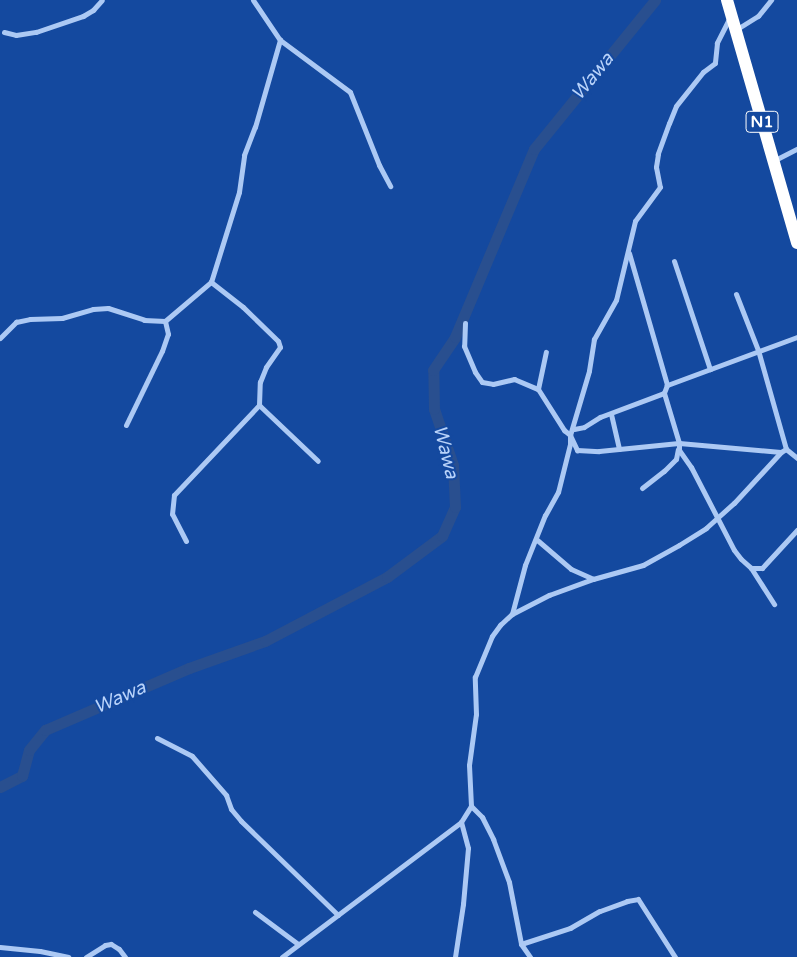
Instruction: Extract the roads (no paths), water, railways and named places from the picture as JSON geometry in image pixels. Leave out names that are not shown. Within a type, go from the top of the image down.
[{"type":"highway","name":"N1","points":[[727,0],[797,243]]},
{"type":"street","points":[[4,32],[16,35],[36,32],[83,16],[93,10],[102,0]]},
{"type":"street","points":[[253,0],[280,40],[350,92],[379,165],[390,186]]},
{"type":"street","points":[[736,29],[758,16],[772,0]]},
{"type":"street","points":[[512,614],[525,565],[545,515],[558,492],[570,444],[570,435],[574,429],[589,371],[594,339],[616,300],[635,220],[660,187],[656,167],[658,154],[676,106],[703,72],[714,63],[717,44],[731,15]]},
{"type":"street","points":[[0,338],[16,322],[30,319],[62,318],[93,309],[108,308],[144,320],[165,321],[211,282],[239,192],[244,155],[255,127],[280,40]]},
{"type":"street","points":[[773,161],[797,149]]},
{"type":"street","points":[[629,251],[667,385],[664,393],[676,443],[691,467],[734,550],[750,568],[774,604]]},
{"type":"street","points":[[674,261],[710,369]]},
{"type":"street","points":[[186,541],[172,514],[174,496],[258,405],[260,382],[266,367],[280,347],[278,341],[243,307],[211,282]]},
{"type":"street","points":[[736,294],[758,350],[786,449],[797,458]]},
{"type":"street","points":[[126,425],[162,351],[168,334],[165,321]]},
{"type":"street","points":[[465,323],[464,346],[475,372],[482,382],[493,384],[514,379],[538,389],[564,430],[570,435],[577,450],[676,443],[781,452]]},
{"type":"street","points":[[667,385],[797,336]]},
{"type":"street","points":[[538,389],[546,352]]},
{"type":"street","points":[[574,429],[584,427],[600,416],[611,414],[664,393]]},
{"type":"street","points":[[258,405],[318,461]]},
{"type":"street","points":[[611,414],[619,448]]},
{"type":"street","points":[[282,957],[338,914],[395,874],[461,822],[471,806],[469,765],[476,714],[474,677],[492,636],[512,614],[550,595],[593,579],[643,564],[679,545],[718,518],[786,449]]},
{"type":"street","points":[[642,488],[676,459],[679,450]]},
{"type":"street","points":[[750,568],[758,570],[762,568],[797,530]]},
{"type":"street","points":[[536,539],[572,569],[593,579]]},
{"type":"street","points":[[157,738],[192,756],[226,795],[231,809],[242,821],[338,914]]},
{"type":"street","points":[[471,806],[482,817],[493,839],[506,873],[521,944],[530,957]]},
{"type":"street","points":[[454,957],[463,904],[468,848],[461,822]]},
{"type":"street","points":[[521,944],[570,928],[600,911],[638,899],[674,957]]},
{"type":"street","points":[[255,912],[298,944]]},
{"type":"street","points":[[86,957],[105,945],[111,944],[120,949],[125,957]]},
{"type":"street","points":[[0,947],[40,951],[68,957]]},
{"type":"waterway","name":"Wawa","points":[[0,787],[22,776],[29,750],[45,730],[189,668],[265,641],[387,577],[442,536],[455,507],[453,465],[434,409],[433,370],[455,337],[534,149],[655,0]]}]
